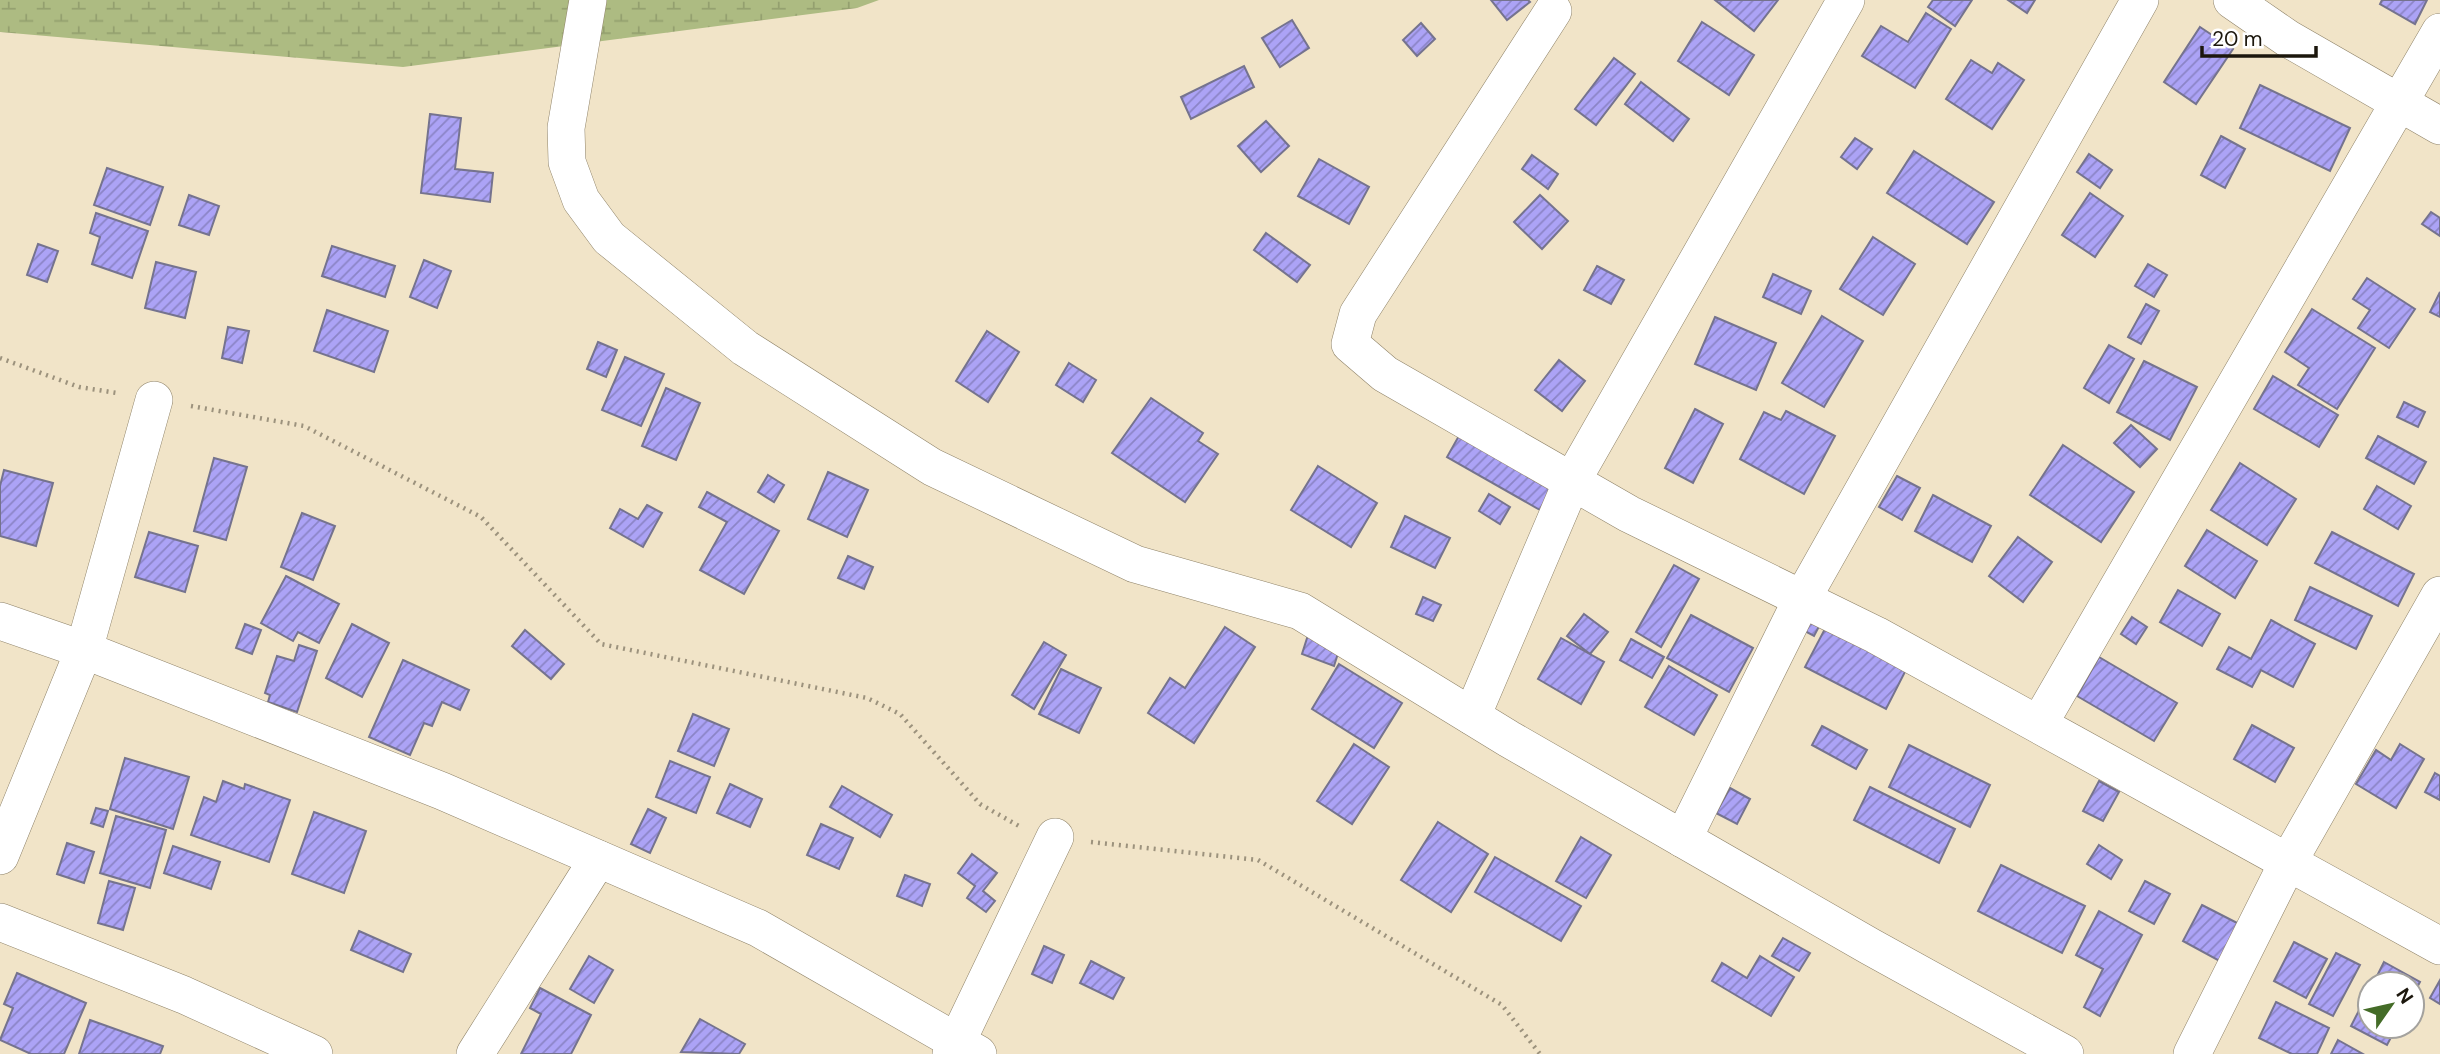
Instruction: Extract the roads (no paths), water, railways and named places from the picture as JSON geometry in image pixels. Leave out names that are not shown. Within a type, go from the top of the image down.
[{"type":"street","points":[[588,0],[566,128],[567,162],[580,200],[609,238],[734,340],[932,467],[1135,564],[1300,611],[1472,716],[1683,839],[2065,1054]]},
{"type":"street","points":[[1472,716],[1573,479],[1846,0]]},
{"type":"street","points":[[1683,839],[1802,599],[2140,0]]},
{"type":"street","points":[[2232,0],[2287,37],[2440,126]]},
{"type":"street","points":[[1553,11],[1358,314],[1350,344],[1385,374],[1573,479],[1629,514],[1876,635],[2440,946]]},
{"type":"street","points":[[2039,724],[2440,32]]},
{"type":"street","points":[[0,856],[85,650],[154,400]]},
{"type":"street","points":[[2192,1054],[2287,864],[2440,595]]},
{"type":"street","points":[[0,621],[85,650],[442,791],[758,928],[962,1050],[1055,837]]},
{"type":"street","points":[[475,1054],[598,859]]},
{"type":"street","points":[[0,922],[184,995],[314,1054]]}]
